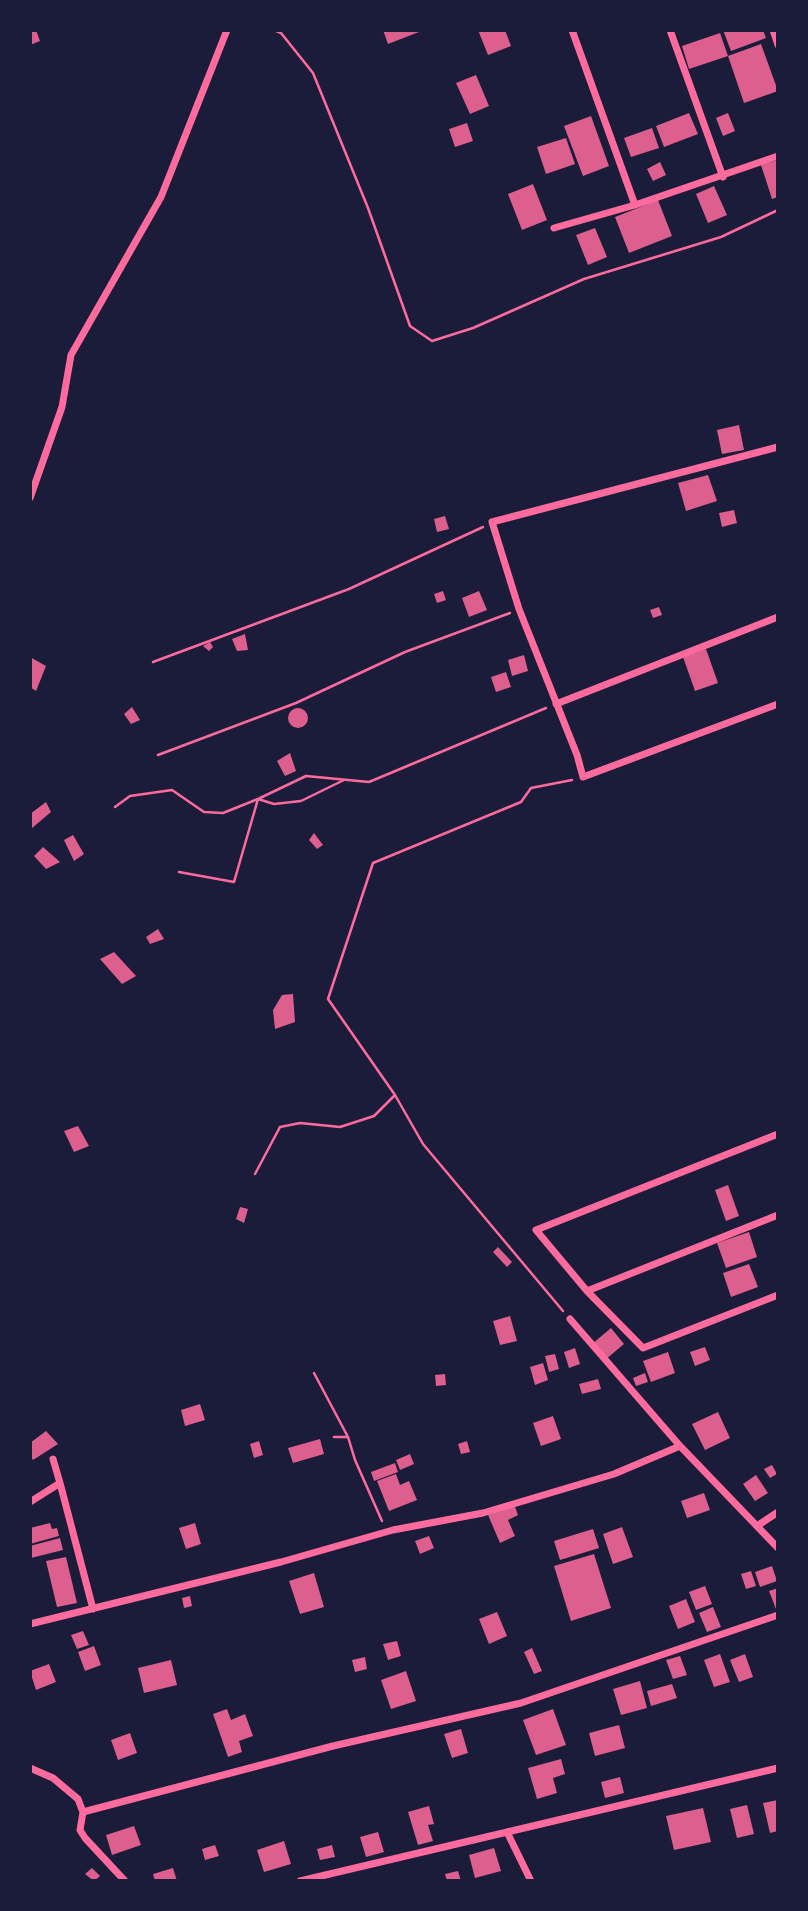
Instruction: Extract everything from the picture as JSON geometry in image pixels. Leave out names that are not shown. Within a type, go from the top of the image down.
[{"type":"street","points":[[30,498],[62,407],[71,355],[161,197],[227,30]]},
{"type":"street","points":[[572,30],[635,205]]},
{"type":"street","points":[[670,30],[723,177]]},
{"type":"street","points":[[773,30],[778,45]]},
{"type":"street","points":[[554,229],[723,177],[778,156]]},
{"type":"street","points":[[778,447],[492,522],[519,609],[583,777],[778,704]]},
{"type":"street","points":[[555,704],[778,617]]},
{"type":"street","points":[[778,1134],[536,1230],[587,1291],[643,1348],[778,1296]]},
{"type":"street","points":[[587,1291],[778,1215]]},
{"type":"street","points":[[570,1319],[680,1446],[778,1548]]},
{"type":"street","points":[[30,1624],[292,1559],[393,1530],[483,1513],[614,1474],[680,1446]]},
{"type":"street","points":[[53,1459],[93,1608]]},
{"type":"street","points":[[30,1502],[60,1483]]},
{"type":"street","points":[[757,1526],[778,1513]]},
{"type":"street","points":[[83,1812],[333,1746],[521,1703],[778,1615]]},
{"type":"street","points":[[30,1768],[69,1789],[83,1812],[80,1830],[125,1881]]},
{"type":"street","points":[[300,1881],[778,1768]]},
{"type":"street","points":[[507,1832],[531,1881]]},
{"type":"path","points":[[274,30],[281,33],[313,73],[368,208],[410,326],[432,341],[473,328],[584,279],[721,237],[778,210]]},
{"type":"path","points":[[153,662],[349,589],[492,522]]},
{"type":"path","points":[[158,755],[296,702],[405,652],[519,609]]},
{"type":"path","points":[[115,807],[130,796],[172,790],[204,812],[223,813],[306,776],[369,782],[555,704]]},
{"type":"path","points":[[570,1319],[423,1144],[396,1095],[328,999],[373,863],[521,802],[531,788],[583,777]]},
{"type":"path","points":[[258,799],[274,804],[301,801],[344,780]]},
{"type":"path","points":[[179,872],[234,882],[258,799]]},
{"type":"path","points":[[255,1174],[279,1127],[300,1123],[340,1127],[374,1116],[396,1095]]},
{"type":"path","points":[[314,1373],[348,1437],[355,1460],[382,1520],[393,1530]]},
{"type":"path","points":[[334,1437],[348,1437]]},
{"type":"building","points":[[30,30],[36,30],[40,41],[30,45]]},
{"type":"building","points":[[383,30],[418,30],[419,32],[388,44]]},
{"type":"building","points":[[478,30],[505,30],[511,46],[488,55]]},
{"type":"building","points":[[723,30],[763,30],[766,38],[731,51]]},
{"type":"building","points":[[720,33],[728,56],[689,69],[682,46]]},
{"type":"building","points":[[761,44],[778,91],[744,103],[728,56]]},
{"type":"building","points":[[476,75],[489,106],[470,114],[456,83]]},
{"type":"building","points":[[689,113],[698,134],[664,147],[656,126]]},
{"type":"building","points":[[728,113],[735,131],[723,136],[716,118]]},
{"type":"building","points":[[591,116],[609,166],[583,176],[564,126]]},
{"type":"building","points":[[467,123],[473,141],[455,147],[449,129]]},
{"type":"building","points":[[652,128],[659,148],[631,157],[624,138]]},
{"type":"building","points":[[566,138],[575,164],[546,174],[537,147]]},
{"type":"building","points":[[778,160],[778,197],[772,199],[761,165]]},
{"type":"building","points":[[660,162],[666,175],[653,181],[647,169]]},
{"type":"building","points":[[533,184],[547,220],[522,230],[508,194]]},
{"type":"building","points":[[714,186],[727,215],[708,223],[696,194]]},
{"type":"building","points":[[658,200],[672,236],[629,253],[615,217]]},
{"type":"building","points":[[595,228],[607,257],[588,265],[576,235]]},
{"type":"building","points":[[739,425],[744,450],[722,454],[717,430]]},
{"type":"building","points":[[708,475],[717,501],[686,511],[678,483]]},
{"type":"building","points":[[734,510],[737,523],[722,527],[719,513]]},
{"type":"building","points":[[445,516],[449,529],[437,532],[434,519]]},
{"type":"building","points":[[443,591],[446,600],[437,603],[434,594]]},
{"type":"building","points":[[479,591],[487,610],[469,617],[462,598]]},
{"type":"building","points":[[659,607],[662,615],[653,618],[650,610]]},
{"type":"building","points":[[245,634],[248,650],[237,651],[232,639]]},
{"type":"building","points":[[210,642],[213,647],[209,651],[203,646]]},
{"type":"building","points":[[706,649],[718,683],[695,691],[683,657]]},
{"type":"building","points":[[524,655],[528,671],[512,676],[508,660]]},
{"type":"building","points":[[30,657],[46,666],[36,691],[30,687]]},
{"type":"building","points":[[506,672],[511,687],[496,692],[491,677]]},
{"type":"building","points":[[132,707],[140,720],[131,724],[124,714]]},
{"type":"building","points":[[298,708],[305,711],[308,718],[305,725],[298,728],[291,725],[288,718],[291,711]]},
{"type":"building","points":[[290,753],[296,771],[285,776],[277,761]]},
{"type":"building","points":[[46,802],[51,812],[32,828],[30,814]]},
{"type":"building","points":[[314,833],[323,845],[317,849],[309,840]]},
{"type":"building","points":[[73,835],[84,854],[74,861],[64,840]]},
{"type":"building","points":[[43,847],[60,862],[46,869],[34,856]]},
{"type":"building","points":[[158,929],[164,939],[150,944],[146,937]]},
{"type":"building","points":[[114,952],[136,976],[122,984],[100,959]]},
{"type":"building","points":[[293,994],[295,1022],[275,1029],[273,1010],[282,995]]},
{"type":"building","points":[[78,1126],[89,1146],[74,1152],[64,1131]]},
{"type":"building","points":[[728,1185],[739,1216],[726,1221],[715,1190]]},
{"type":"building","points":[[240,1207],[248,1209],[244,1223],[236,1219]]},
{"type":"building","points":[[749,1232],[757,1257],[726,1268],[717,1243]]},
{"type":"building","points":[[498,1247],[512,1262],[507,1267],[493,1252]]},
{"type":"building","points":[[749,1264],[758,1287],[731,1297],[723,1273]]},
{"type":"building","points":[[510,1316],[517,1341],[500,1345],[493,1321]]},
{"type":"building","points":[[611,1328],[624,1344],[605,1360],[592,1344]]},
{"type":"building","points":[[705,1347],[710,1360],[695,1366],[690,1352]]},
{"type":"building","points":[[575,1348],[580,1364],[569,1368],[564,1352]]},
{"type":"building","points":[[668,1352],[675,1373],[651,1382],[643,1361]]},
{"type":"building","points":[[555,1354],[559,1369],[549,1372],[545,1356]]},
{"type":"building","points":[[543,1363],[548,1380],[535,1385],[530,1367]]},
{"type":"building","points":[[645,1373],[648,1382],[636,1386],[633,1378]]},
{"type":"building","points":[[445,1374],[446,1385],[436,1386],[435,1375]]},
{"type":"building","points":[[598,1379],[601,1389],[582,1394],[579,1384]]},
{"type":"building","points":[[200,1404],[205,1420],[185,1426],[181,1410]]},
{"type":"building","points":[[718,1412],[730,1438],[705,1450],[692,1424]]},
{"type":"building","points":[[553,1416],[561,1439],[541,1446],[533,1423]]},
{"type":"building","points":[[46,1431],[58,1444],[33,1460],[30,1456],[30,1443]]},
{"type":"building","points":[[320,1439],[324,1454],[293,1463],[288,1448]]},
{"type":"building","points":[[259,1441],[263,1455],[254,1458],[250,1444]]},
{"type":"building","points":[[467,1441],[470,1452],[461,1454],[458,1444]]},
{"type":"building","points":[[410,1454],[414,1464],[400,1470],[396,1460]]},
{"type":"building","points":[[395,1463],[398,1472],[374,1481],[371,1472]]},
{"type":"building","points":[[772,1465],[777,1474],[770,1478],[764,1469]]},
{"type":"building","points":[[396,1474],[400,1485],[409,1481],[417,1500],[389,1511],[377,1481]]},
{"type":"building","points":[[756,1475],[768,1493],[755,1501],[743,1484]]},
{"type":"building","points":[[704,1493],[710,1510],[687,1518],[681,1501]]},
{"type":"building","points":[[514,1504],[518,1515],[508,1520],[515,1536],[500,1543],[488,1515]]},
{"type":"building","points":[[50,1523],[52,1529],[57,1528],[59,1536],[30,1544],[30,1528]]},
{"type":"building","points":[[195,1523],[201,1544],[186,1549],[179,1528]]},
{"type":"building","points":[[622,1527],[633,1557],[613,1564],[603,1534]]},
{"type":"building","points":[[593,1529],[599,1548],[560,1560],[554,1541]]},
{"type":"building","points":[[429,1536],[434,1548],[420,1554],[415,1541]]},
{"type":"building","points":[[60,1538],[63,1550],[31,1558],[30,1546]]},
{"type":"building","points":[[594,1554],[611,1608],[571,1621],[554,1566]]},
{"type":"building","points":[[66,1557],[77,1603],[57,1607],[46,1561]]},
{"type":"building","points":[[772,1566],[777,1581],[760,1587],[755,1572]]},
{"type":"building","points":[[751,1571],[756,1586],[746,1589],[741,1574]]},
{"type":"building","points":[[314,1573],[324,1607],[300,1614],[289,1581]]},
{"type":"building","points":[[705,1586],[712,1604],[696,1610],[689,1592]]},
{"type":"building","points":[[778,1588],[778,1608],[776,1609],[769,1591]]},
{"type":"building","points":[[190,1596],[192,1606],[184,1608],[182,1598]]},
{"type":"building","points":[[686,1599],[695,1622],[678,1629],[669,1606]]},
{"type":"building","points":[[713,1607],[721,1627],[707,1632],[699,1613]]},
{"type":"building","points":[[497,1612],[507,1636],[489,1644],[479,1619]]},
{"type":"building","points":[[83,1631],[89,1645],[77,1649],[71,1635]]},
{"type":"building","points":[[397,1641],[401,1656],[388,1660],[383,1644]]},
{"type":"building","points":[[94,1646],[101,1665],[85,1671],[78,1652]]},
{"type":"building","points":[[532,1648],[542,1671],[534,1674],[524,1652]]},
{"type":"building","points":[[720,1654],[730,1682],[714,1687],[704,1660]]},
{"type":"building","points":[[745,1654],[753,1677],[739,1682],[730,1660]]},
{"type":"building","points":[[680,1656],[687,1675],[673,1679],[666,1660]]},
{"type":"building","points":[[365,1657],[367,1669],[355,1672],[352,1660]]},
{"type":"building","points":[[171,1660],[177,1685],[144,1693],[138,1668]]},
{"type":"building","points":[[49,1664],[56,1682],[36,1690],[30,1671]]},
{"type":"building","points":[[406,1671],[416,1701],[391,1709],[381,1680]]},
{"type":"building","points":[[640,1681],[647,1708],[621,1715],[613,1689]]},
{"type":"building","points":[[672,1684],[677,1698],[651,1706],[647,1691]]},
{"type":"building","points":[[227,1709],[231,1720],[245,1714],[253,1736],[239,1741],[242,1752],[228,1757],[213,1714]]},
{"type":"building","points":[[553,1709],[566,1745],[536,1755],[523,1720]]},
{"type":"building","points":[[619,1725],[625,1748],[595,1756],[589,1733]]},
{"type":"building","points":[[461,1729],[468,1753],[452,1758],[444,1734]]},
{"type":"building","points":[[130,1733],[137,1753],[118,1760],[111,1740]]},
{"type":"building","points":[[561,1759],[565,1774],[553,1778],[557,1793],[537,1799],[528,1768]]},
{"type":"building","points":[[620,1777],[624,1793],[605,1798],[601,1782]]},
{"type":"building","points":[[778,1800],[778,1831],[770,1833],[763,1803]]},
{"type":"building","points":[[747,1805],[754,1834],[737,1838],[730,1809]]},
{"type":"building","points":[[429,1806],[434,1824],[428,1825],[433,1841],[418,1845],[408,1812]]},
{"type":"building","points":[[703,1808],[711,1842],[674,1850],[666,1816]]},
{"type":"building","points":[[134,1826],[141,1845],[112,1855],[106,1835]]},
{"type":"building","points":[[378,1832],[384,1852],[366,1857],[360,1837]]},
{"type":"building","points":[[284,1841],[291,1864],[264,1872],[257,1850]]},
{"type":"building","points":[[215,1845],[219,1856],[205,1860],[202,1849]]},
{"type":"building","points":[[332,1845],[335,1857],[320,1860],[317,1849]]},
{"type":"building","points":[[494,1848],[501,1871],[475,1878],[469,1855]]},
{"type":"building","points":[[92,1868],[100,1876],[94,1881],[85,1874]]},
{"type":"building","points":[[173,1868],[177,1881],[155,1881],[153,1874]]},
{"type":"building","points":[[458,1871],[461,1881],[447,1881],[445,1874]]}]
